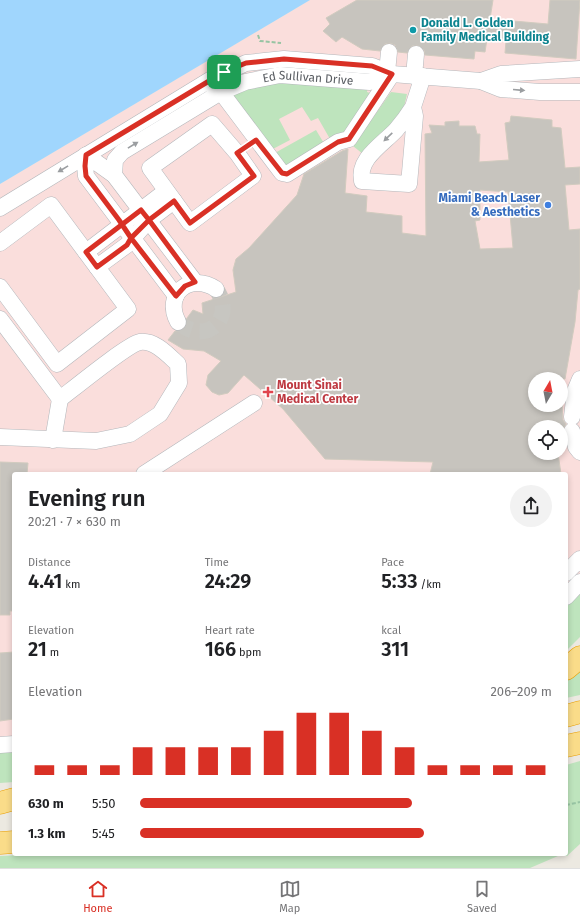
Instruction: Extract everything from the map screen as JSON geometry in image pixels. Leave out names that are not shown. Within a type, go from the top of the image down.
[{"type":"highway","points":[[568,667],[580,657]]},
{"type":"highway","points":[[568,715],[580,712]]},
{"type":"highway","points":[[568,746],[580,743]]},
{"type":"highway","points":[[0,803],[12,800]]},
{"type":"highway","points":[[0,814],[12,813]]},
{"type":"highway","points":[[0,843],[12,842]]},
{"type":"street","points":[[202,85],[212,86],[221,92],[282,173],[287,174],[295,171],[338,142],[349,139],[390,73],[389,52]]},
{"type":"street","points":[[414,107],[396,130],[368,156],[361,176],[362,180],[409,184],[415,116],[414,107],[418,76],[416,54]]},
{"type":"street","name":"Ed Sullivan Drive","points":[[0,208],[224,72],[246,63],[272,59],[372,66],[390,73],[481,81],[501,89],[540,92],[580,92]]},
{"type":"street","points":[[293,60],[301,76]]},
{"type":"street","name":"Ed Sullivan Drive","points":[[481,81],[501,74],[580,69]]},
{"type":"street","name":"Ed Sullivan Drive","points":[[114,175],[114,160],[122,152],[221,92],[245,82],[280,75],[370,82],[390,73]]},
{"type":"street","points":[[212,124],[234,149],[254,176],[190,223],[170,196],[150,168],[212,124]]},
{"type":"street","points":[[234,149],[252,134]]},
{"type":"street","points":[[86,155],[114,175],[195,282]]},
{"type":"street","points":[[86,155],[86,176],[176,296]]},
{"type":"street","points":[[86,252],[122,224],[145,215],[170,196]]},
{"type":"street","points":[[0,243],[51,204],[128,308],[57,364],[0,288]]},
{"type":"street","points":[[97,267],[127,245],[145,215]]},
{"type":"street","points":[[178,322],[174,315],[173,306],[176,296],[185,286],[195,282],[209,284],[216,289]]},
{"type":"street","points":[[0,319],[60,399]]},
{"type":"street","points":[[0,437],[53,440],[96,442],[130,434],[160,414],[179,383],[178,364],[159,346],[140,342],[127,349],[60,399],[53,440]]},
{"type":"street","points":[[580,380],[574,391],[572,424],[576,447],[580,452]]},
{"type":"street","points":[[147,472],[254,403]]},
{"type":"street","points":[[568,571],[580,559]]},
{"type":"street","points":[[568,596],[580,582]]},
{"type":"street","points":[[0,745],[12,744]]},
{"type":"path","points":[[258,36],[260,42],[281,43]]},
{"type":"path","points":[[568,805],[580,802]]},
{"type":"shaded area","name":"Mount Sinai Medical Center","points":[[310,0],[580,0],[580,602],[568,614],[568,472],[12,472],[12,762],[0,763],[0,184]]},
{"type":"green space","points":[[269,80],[368,87],[367,92],[370,93],[343,135],[330,139],[318,118],[311,121],[302,107],[279,119],[290,140],[271,150],[233,96],[235,90]]},
{"type":"green space","points":[[391,92],[407,94],[402,116],[363,154],[353,146]]},
{"type":"green space","points":[[316,130],[325,145],[289,168],[273,154]]},
{"type":"green space","points":[[580,592],[580,637],[568,649],[568,605]]},
{"type":"green space","points":[[580,669],[580,695],[568,698],[568,678]]},
{"type":"green space","points":[[12,752],[12,782],[0,783],[0,753]]},
{"type":"green space","points":[[580,761],[580,844],[568,855],[568,764]]},
{"type":"green space","points":[[0,856],[558,856],[530,868],[0,868]]},
{"type":"water","points":[[0,0],[310,0],[0,184]]},
{"type":"building","name":"Donald L. Golden Family Medical Building","points":[[357,0],[493,0],[490,19],[548,24],[550,0],[580,0],[576,59],[505,53],[506,41],[487,39],[485,52],[475,51],[474,59],[425,55],[424,50],[417,45],[412,46],[407,53],[398,52],[395,45],[390,43],[385,44],[380,51],[362,49],[342,37],[336,42],[323,31],[330,24],[326,18]]},
{"type":"building","points":[[511,116],[552,120],[552,127],[561,128],[565,168],[580,167],[580,184],[565,185],[569,230],[580,229],[580,289],[578,290],[575,322],[566,372],[528,372],[528,412],[562,412],[563,420],[528,420],[528,460],[559,460],[561,472],[430,472],[433,462],[325,459],[283,409],[244,375],[228,393],[219,395],[212,392],[206,385],[208,375],[221,361],[204,351],[183,349],[168,340],[175,331],[181,331],[186,328],[187,318],[193,310],[203,314],[202,303],[236,292],[233,270],[236,259],[249,248],[297,195],[304,174],[342,151],[348,149],[345,193],[367,196],[366,212],[402,216],[402,233],[426,236],[425,134],[432,133],[429,125],[445,126],[445,122],[459,121],[459,126],[475,126],[477,134],[480,134],[479,162],[509,160],[505,123],[510,122]],"holes":[[[480,190],[508,192],[513,248],[480,249],[475,221],[480,220]]]},
{"type":"building","points":[[0,462],[28,463],[27,472],[12,472],[12,611],[10,611],[10,615],[0,615]]},
{"type":"building","points":[[12,652],[12,719],[0,721],[0,653]]},
{"type":"tunnel","points":[[178,322],[188,329],[198,331],[207,330],[215,326],[220,319],[223,310],[222,300],[216,289]]},
{"type":"place","name":"Donald L. Golden Family Medical Building","points":[[413,30]]},
{"type":"place","name":"Miami Beach Laser & Aesthetics","points":[[548,205]]},
{"type":"place","name":"Mount Sinai Medical Center","points":[[268,392]]},
{"type":"route","points":[[224,72],[86,155],[86,176],[122,224],[131,238],[127,245],[97,267],[86,252],[122,224],[141,210],[149,220],[195,282],[185,286],[176,296],[131,238],[149,220],[174,201],[190,223],[254,176],[237,153],[256,140],[282,173],[287,174],[295,171],[338,142],[349,139],[392,74],[372,66],[284,59],[260,60],[246,63],[224,72]]}]
